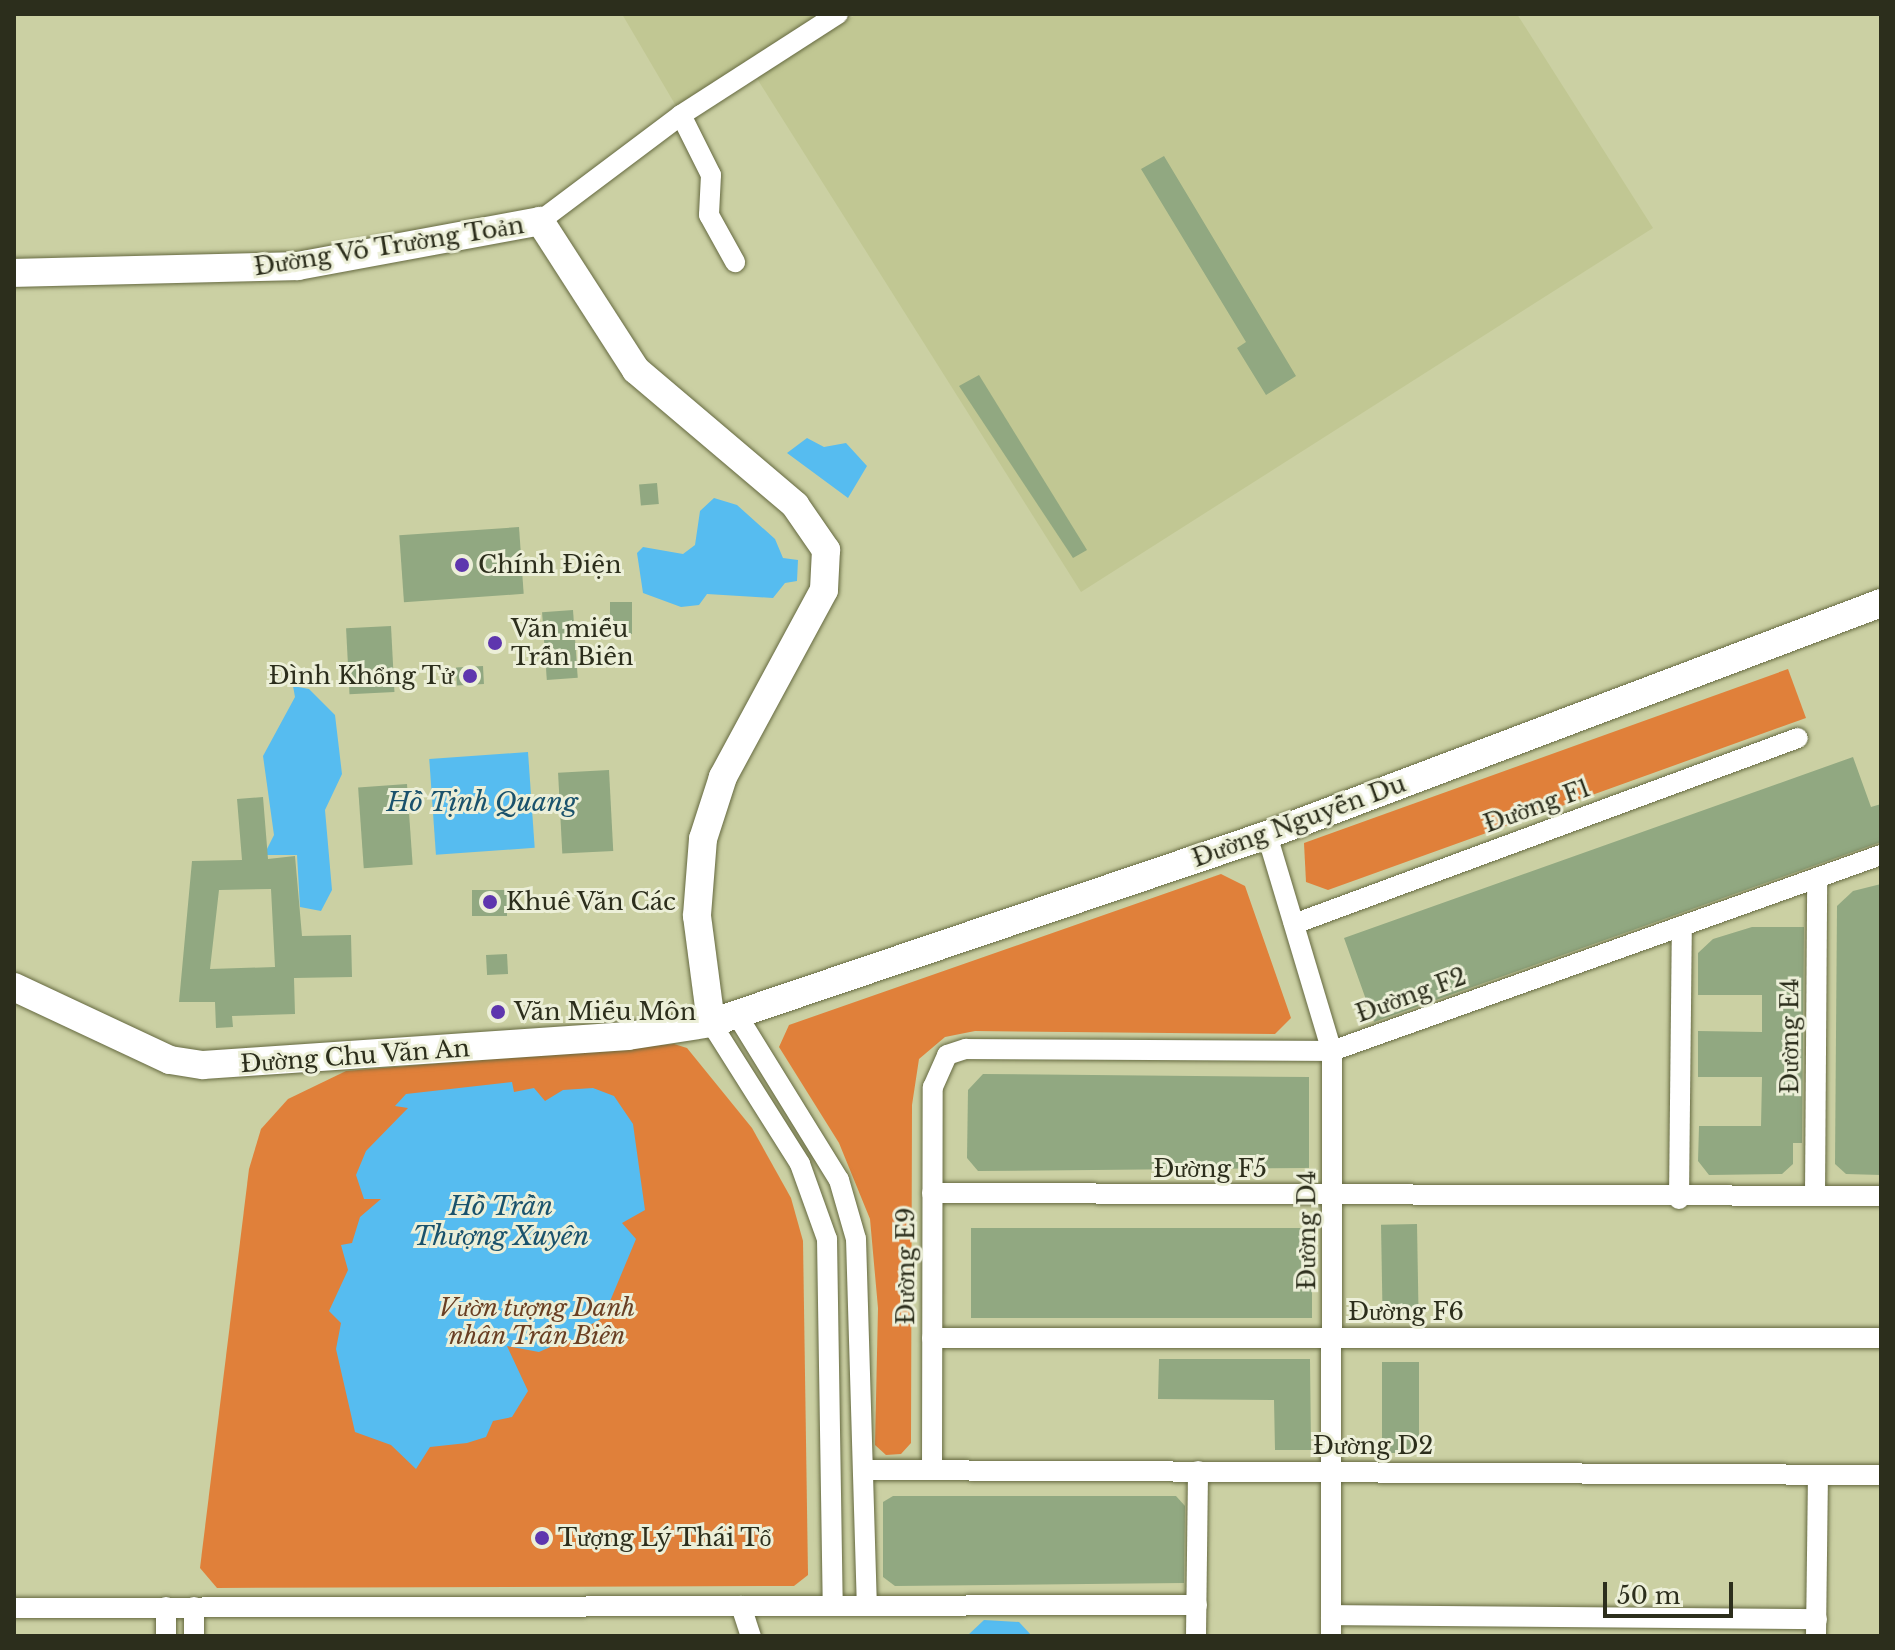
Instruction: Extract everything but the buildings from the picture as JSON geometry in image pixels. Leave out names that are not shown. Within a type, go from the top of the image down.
[{"type":"main road","name":"Đường Võ Trường Toản","points":[[14,273],[298,266],[540,221],[636,370],[795,505],[826,550],[824,590],[723,777],[703,839],[697,916],[724,1019]]},
{"type":"main road","name":"Đường Nguyễn Du","points":[[724,1019],[1267,835],[1881,603]]},
{"type":"main road","name":"Đường Chu Văn An","points":[[14,987],[170,1060],[203,1065],[628,1036],[724,1019]]},
{"type":"street","points":[[540,221],[681,115],[838,14]]},
{"type":"street","points":[[681,115],[711,175],[709,215],[735,262]]},
{"type":"street","name":"Đường F1","points":[[1294,924],[1798,738]]},
{"type":"street","name":"Đường D4","points":[[1267,835],[1332,1051],[1331,1636]]},
{"type":"street","name":"Đường F2","points":[[941,1063],[966,1049],[1332,1051],[1881,855]]},
{"type":"street","name":"Đường E4","points":[[1815,1195],[1817,878]]},
{"type":"street","points":[[1679,1199],[1682,926]]},
{"type":"street","points":[[724,1019],[822,1149],[850,1212],[859,1267],[867,1606]]},
{"type":"street","points":[[724,1019],[800,1164],[827,1239],[833,1606]]},
{"type":"street","name":"Đường E9","points":[[932,1470],[933,1087],[941,1063]]},
{"type":"street","name":"Đường F5","points":[[932,1193],[1679,1199],[1881,1196]]},
{"type":"street","name":"Đường F6","points":[[932,1338],[1881,1338]]},
{"type":"street","name":"Đường D2","points":[[864,1470],[1881,1475]]},
{"type":"street","points":[[1196,1636],[1198,1471]]},
{"type":"street","points":[[1331,1615],[1429,1626],[1816,1627],[1818,1475]]},
{"type":"street","points":[[14,1608],[1197,1605]]},
{"type":"street","points":[[741,1606],[751,1636]]},
{"type":"street","points":[[166,1607],[166,1636]]},
{"type":"street","points":[[194,1607],[194,1636]]},
{"type":"shaded area","points":[[622,14],[820,14],[676,106]]},
{"type":"shaded area","points":[[857,14],[1517,14],[1653,228],[1081,592],[756,77]]},
{"type":"green space","points":[[1788,669],[1806,718],[1328,890],[1306,882],[1304,843]]},
{"type":"green space","points":[[1221,874],[1245,886],[1291,1018],[1275,1034],[975,1031],[945,1037],[919,1059],[912,1105],[911,1443],[901,1454],[886,1455],[875,1445],[878,1308],[870,1219],[839,1143],[779,1047],[789,1025]]},
{"type":"green space","name":"Vườn tượng Danh nhân Trấn Biên","points":[[674,1044],[687,1048],[752,1128],[791,1198],[803,1241],[808,1575],[794,1586],[217,1588],[200,1568],[249,1169],[261,1129],[288,1099],[346,1071]]},
{"type":"water","points":[[807,438],[824,447],[846,443],[867,466],[848,498],[787,453]]},
{"type":"water","points":[[714,498],[737,505],[775,539],[783,558],[798,560],[797,581],[785,583],[773,598],[707,594],[699,605],[681,607],[643,593],[637,553],[643,547],[683,554],[695,545],[700,511]]},
{"type":"water","points":[[293,686],[309,689],[335,715],[342,774],[325,810],[332,890],[321,911],[300,907],[297,855],[264,855],[274,835],[263,756],[295,697]]},
{"type":"water","name":"Hồ Tịnh Quang","points":[[528,752],[535,848],[436,855],[429,759]]},
{"type":"water","name":"Hồ Trần Thượng Xuyên","points":[[512,1082],[514,1092],[534,1088],[545,1101],[563,1090],[593,1088],[614,1096],[633,1124],[645,1210],[622,1223],[636,1239],[603,1318],[590,1325],[604,1344],[566,1340],[539,1352],[507,1346],[528,1391],[512,1417],[493,1421],[486,1437],[467,1443],[430,1447],[416,1469],[391,1445],[355,1432],[336,1349],[341,1323],[329,1311],[348,1270],[341,1245],[352,1243],[360,1217],[381,1199],[364,1199],[356,1175],[366,1151],[408,1108],[395,1106],[406,1094]]},
{"type":"water","points":[[984,1620],[1019,1622],[1032,1636],[967,1636]]},
{"type":"place","name":"Chính Điện","points":[[462,565]]},
{"type":"place","name":"Văn miếu Trấn Biên","points":[[495,643]]},
{"type":"place","name":"Đình Khổng Tử","points":[[470,676]]},
{"type":"place","name":"Khuê Văn Các","points":[[490,902]]},
{"type":"place","name":"Văn Miếu Môn","points":[[498,1012]]},
{"type":"place","name":"Tượng Lý Thái Tổ","points":[[542,1538]]}]
